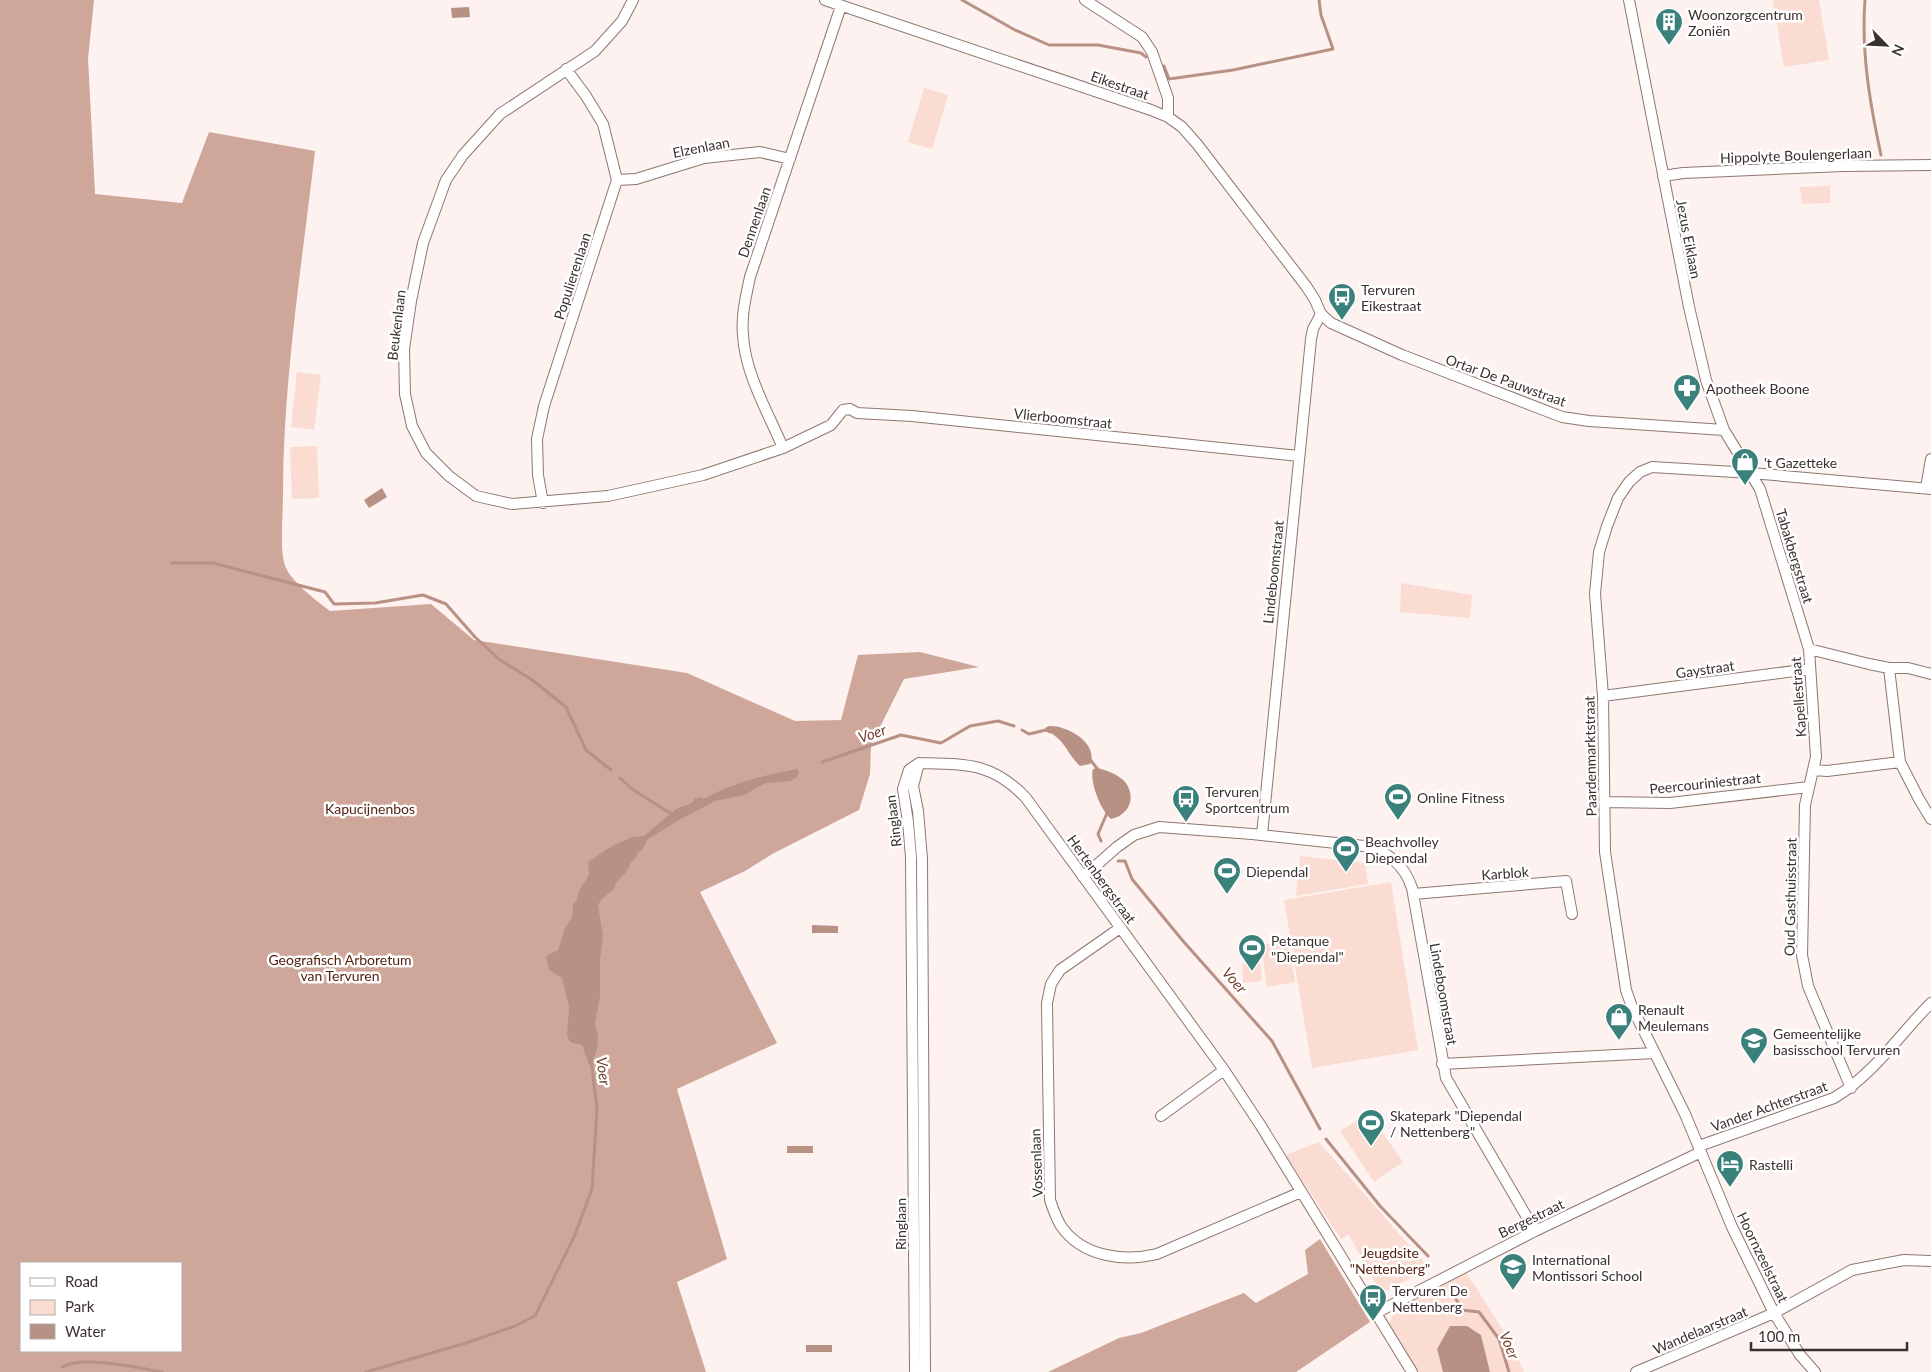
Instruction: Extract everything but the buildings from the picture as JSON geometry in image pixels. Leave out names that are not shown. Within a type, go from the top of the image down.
[{"type":"street","name":"Beukenlaan","points":[[633,0],[622,21],[595,50],[500,114],[463,154],[446,180],[423,243],[411,301],[404,349],[405,394],[412,426],[426,453],[448,476],[476,496],[512,504],[543,503],[608,496],[703,475],[783,448],[831,425]]},
{"type":"street","name":"Eikestraat","points":[[825,0],[1079,85],[1168,117],[1182,127],[1197,144],[1309,290],[1320,314]]},
{"type":"street","points":[[1085,0],[1142,37],[1152,52],[1168,98],[1168,117]]},
{"type":"street","name":"Jezus Eiklaan","points":[[1628,0],[1689,306],[1706,380],[1724,430],[1751,473]]},
{"type":"street","name":"Dennenlaan","points":[[783,448],[754,382],[746,355],[742,334],[744,306],[750,277],[841,6]]},
{"type":"street","points":[[566,69],[586,96],[603,124],[617,180]]},
{"type":"street","name":"Elzenlaan","points":[[617,180],[636,179],[704,158],[760,152],[790,160]]},
{"type":"street","name":"Hippolyte Boulengerlaan","points":[[1663,176],[1683,173],[1843,166],[1931,165]]},
{"type":"street","name":"Populierenlaan","points":[[543,503],[538,475],[537,439],[544,406],[617,180]]},
{"type":"street","name":"Ortar De Pauwstraat","points":[[1320,314],[1331,322],[1402,355],[1562,417],[1589,421],[1724,430]]},
{"type":"street","name":"Lindeboomstraat","points":[[1262,835],[1311,340],[1313,329],[1320,314]]},
{"type":"street","name":"Vlierboomstraat","points":[[831,425],[843,410],[850,409],[858,413],[912,416],[1299,456]]},
{"type":"street","points":[[1929,489],[1931,459]]},
{"type":"street","name":"Paardenmarktstraat","points":[[1700,1149],[1626,990],[1605,852],[1603,696],[1596,614],[1596,576],[1607,526],[1623,490],[1640,472],[1652,467],[1751,473],[1929,489]]},
{"type":"street","name":"Tabakbergstraat","points":[[1751,473],[1760,489],[1809,649]]},
{"type":"street","name":"Kapellestraat","points":[[1809,787],[1816,757],[1809,649],[1889,668],[1908,668],[1931,674]]},
{"type":"street","points":[[1889,668],[1900,762],[1918,799],[1931,819]]},
{"type":"street","name":"Gaystraat","points":[[1603,696],[1810,669]]},
{"type":"street","points":[[1814,770],[1827,771],[1900,762]]},
{"type":"street","name":"Hertenbergstraat","points":[[919,763],[967,764],[986,770],[1008,782],[1026,798],[1224,1070],[1261,1126],[1412,1372]]},
{"type":"street","name":"Ringlaan","points":[[914,1372],[911,856],[903,789],[909,770],[919,763]]},
{"type":"street","name":"Ringlaan","points":[[919,763],[913,786],[920,826],[922,859],[925,1372]]},
{"type":"street","name":"Peercouriniestraat","points":[[1604,802],[1670,803],[1809,787]]},
{"type":"street","name":"Oud Gasthuisstraat","points":[[1809,787],[1805,805],[1802,955],[1808,986],[1851,1088]]},
{"type":"street","name":"Lindeboomstraat","points":[[1083,877],[1117,847],[1134,835],[1150,829],[1177,828],[1262,835],[1375,848],[1387,854],[1404,870],[1410,881],[1442,1064],[1655,1053]]},
{"type":"street","name":"Karblok","points":[[1413,894],[1566,881],[1572,914]]},
{"type":"street","name":"Vossenlaan","points":[[1120,928],[1060,970],[1051,984],[1048,997],[1050,1200],[1061,1227],[1077,1242],[1089,1249],[1114,1257],[1139,1258],[1157,1254],[1301,1192]]},
{"type":"street","name":"Vander Achterstraat","points":[[1700,1149],[1834,1098],[1851,1088],[1868,1073],[1931,1005]]},
{"type":"street","points":[[1442,1064],[1446,1078],[1534,1230]]},
{"type":"street","points":[[1161,1116],[1224,1070]]},
{"type":"street","name":"Bergestraat","points":[[1376,1313],[1534,1230],[1700,1149]]},
{"type":"street","name":"Hoornzeelstraat","points":[[1700,1149],[1732,1227],[1774,1313],[1800,1354],[1816,1372]]},
{"type":"street","name":"Wandelaarstraat","points":[[1636,1372],[1774,1313],[1860,1268],[1904,1260],[1931,1261]]},
{"type":"green space","name":"Kapucijnenbos","points":[[0,0],[94,0],[88,58],[95,194],[182,203],[209,132],[315,151],[299,279],[286,409],[282,547],[286,569],[303,589],[330,611],[431,604],[474,640],[687,673],[795,721],[841,720],[858,655],[920,652],[979,667],[904,679],[871,745],[870,774],[859,810],[774,853],[745,871],[700,892],[777,1043],[677,1089],[727,1259],[677,1282],[706,1372],[0,1372]]},
{"type":"green space","points":[[1773,0],[1819,0],[1829,60],[1784,67]]},
{"type":"green space","points":[[924,88],[948,95],[932,149],[908,142]]},
{"type":"green space","points":[[1830,186],[1830,203],[1802,204],[1800,187]]},
{"type":"green space","points":[[297,372],[321,375],[314,430],[291,427]]},
{"type":"green space","points":[[317,446],[319,498],[292,499],[290,447]]},
{"type":"green space","points":[[1401,583],[1472,595],[1470,618],[1400,612]]},
{"type":"green space","points":[[1300,856],[1365,863],[1368,884],[1296,896]]},
{"type":"green space","points":[[1391,882],[1418,1050],[1312,1068],[1284,900]]},
{"type":"green space","points":[[1288,941],[1295,982],[1267,987],[1261,945]]},
{"type":"green space","name":"Petanque \"Diependal\"","points":[[1260,962],[1262,981],[1243,983],[1242,964]]},
{"type":"green space","name":"Skatepark \"Diependal / Nettenberg\"","points":[[1369,1113],[1403,1162],[1374,1182],[1340,1131]]},
{"type":"green space","name":"Jeugdsite \"Nettenberg\"","points":[[1319,1142],[1429,1268],[1381,1294],[1349,1235],[1341,1239],[1285,1155]]},
{"type":"green space","points":[[1320,1239],[1370,1322],[1296,1372],[1048,1372],[1119,1338],[1141,1333],[1244,1293],[1256,1303],[1308,1274],[1305,1250]]},
{"type":"green space","points":[[1466,1272],[1510,1341],[1524,1372],[1490,1372],[1481,1335],[1467,1326],[1450,1327],[1437,1349],[1443,1372],[1419,1372],[1389,1323],[1399,1305]]},
{"type":"water","points":[[469,7],[470,17],[452,18],[451,8]]},
{"type":"water","points":[[382,488],[387,497],[369,508],[364,500]]},
{"type":"water","points":[[1056,726],[1072,732],[1086,742],[1092,756],[1090,764],[1080,766],[1059,739],[1046,730],[1045,728]]},
{"type":"water","points":[[1097,768],[1116,775],[1128,787],[1131,797],[1129,806],[1118,817],[1111,819],[1100,803],[1094,788],[1092,774],[1093,769]]},
{"type":"water","points":[[797,769],[799,773],[796,778],[790,781],[766,783],[744,795],[715,801],[648,839],[642,850],[637,853],[636,858],[631,862],[627,871],[616,883],[614,889],[601,900],[598,905],[603,936],[600,960],[600,997],[595,1023],[598,1036],[597,1050],[592,1063],[589,1065],[582,1045],[570,1042],[567,1036],[569,1007],[562,978],[549,970],[546,956],[558,950],[565,928],[572,917],[573,904],[576,902],[580,889],[589,875],[588,862],[612,846],[632,837],[644,836],[676,809],[692,803],[694,799],[700,797],[703,799],[749,780]]},
{"type":"water","points":[[812,925],[838,926],[838,933],[812,933]]},
{"type":"water","points":[[787,1146],[813,1146],[813,1153],[787,1153]]},
{"type":"water","points":[[1450,1326],[1467,1326],[1481,1335],[1490,1372],[1443,1372],[1437,1349]]},
{"type":"water","points":[[806,1345],[832,1345],[832,1352],[806,1352]]},
{"type":"waterway","points":[[962,0],[1015,30],[1049,45],[1098,45],[1141,53],[1146,57]]},
{"type":"waterway","points":[[1164,66],[1169,79],[1233,70],[1333,49],[1321,15],[1319,0]]},
{"type":"waterway","points":[[1865,0],[1864,39],[1867,78],[1881,155]]},
{"type":"waterway","points":[[171,563],[213,563],[325,592],[334,604],[375,603],[423,595],[446,604],[475,637],[500,660],[531,679],[566,707],[586,750],[611,770]]},
{"type":"waterway","name":"Voer","points":[[822,762],[901,735],[941,743],[970,726],[998,721],[1014,726]]},
{"type":"waterway","name":"Voer","points":[[1022,730],[1029,734],[1046,730],[1050,732]]},
{"type":"waterway","name":"Voer","points":[[1089,758],[1099,771]]},
{"type":"waterway","points":[[620,778],[632,789],[673,815]]},
{"type":"waterway","name":"Voer","points":[[1101,841],[1098,834],[1107,813]]},
{"type":"waterway","name":"Voer","points":[[1118,861],[1125,861],[1132,879],[1183,941],[1272,1041],[1320,1129]]},
{"type":"waterway","name":"Voer","points":[[366,1372],[466,1343],[515,1326],[535,1316],[574,1237],[592,1189],[597,1109],[591,1059]]},
{"type":"waterway","name":"Voer","points":[[1326,1139],[1380,1206],[1428,1256]]},
{"type":"waterway","name":"Voer","points":[[1450,1288],[1462,1310],[1479,1312],[1499,1339],[1509,1372]]},
{"type":"waterway","name":"Voer","points":[[62,1367],[83,1362],[96,1362],[126,1365],[162,1372]]},
{"type":"place","name":"Woonzorgcentrum Zoniën","points":[[1669,46]]},
{"type":"place","name":"Tervuren Eikestraat","points":[[1342,321]]},
{"type":"place","name":"Apotheek Boone","points":[[1687,412]]},
{"type":"place","name":"'t Gazetteke","points":[[1745,486]]},
{"type":"place","name":"Online Fitness","points":[[1398,821]]},
{"type":"place","name":"Tervuren Sportcentrum","points":[[1186,823]]},
{"type":"place","name":"Beachvolley Diependal","points":[[1346,873]]},
{"type":"place","name":"Diependal","points":[[1227,895]]},
{"type":"place","name":"Petanque \"Diependal\"","points":[[1252,972]]},
{"type":"place","name":"Renault Meulemans","points":[[1619,1041]]},
{"type":"place","name":"Gemeentelijke basisschool Tervuren","points":[[1754,1065]]},
{"type":"place","name":"Skatepark \"Diependal / Nettenberg\"","points":[[1371,1147]]},
{"type":"place","name":"Rastelli","points":[[1730,1188]]},
{"type":"place","name":"International Montissori School","points":[[1513,1291]]},
{"type":"place","name":"Tervuren De Nettenberg","points":[[1373,1322]]},
{"type":"park label","name":"Geografisch Arboretum van Tervuren","points":[[340,968]]}]
